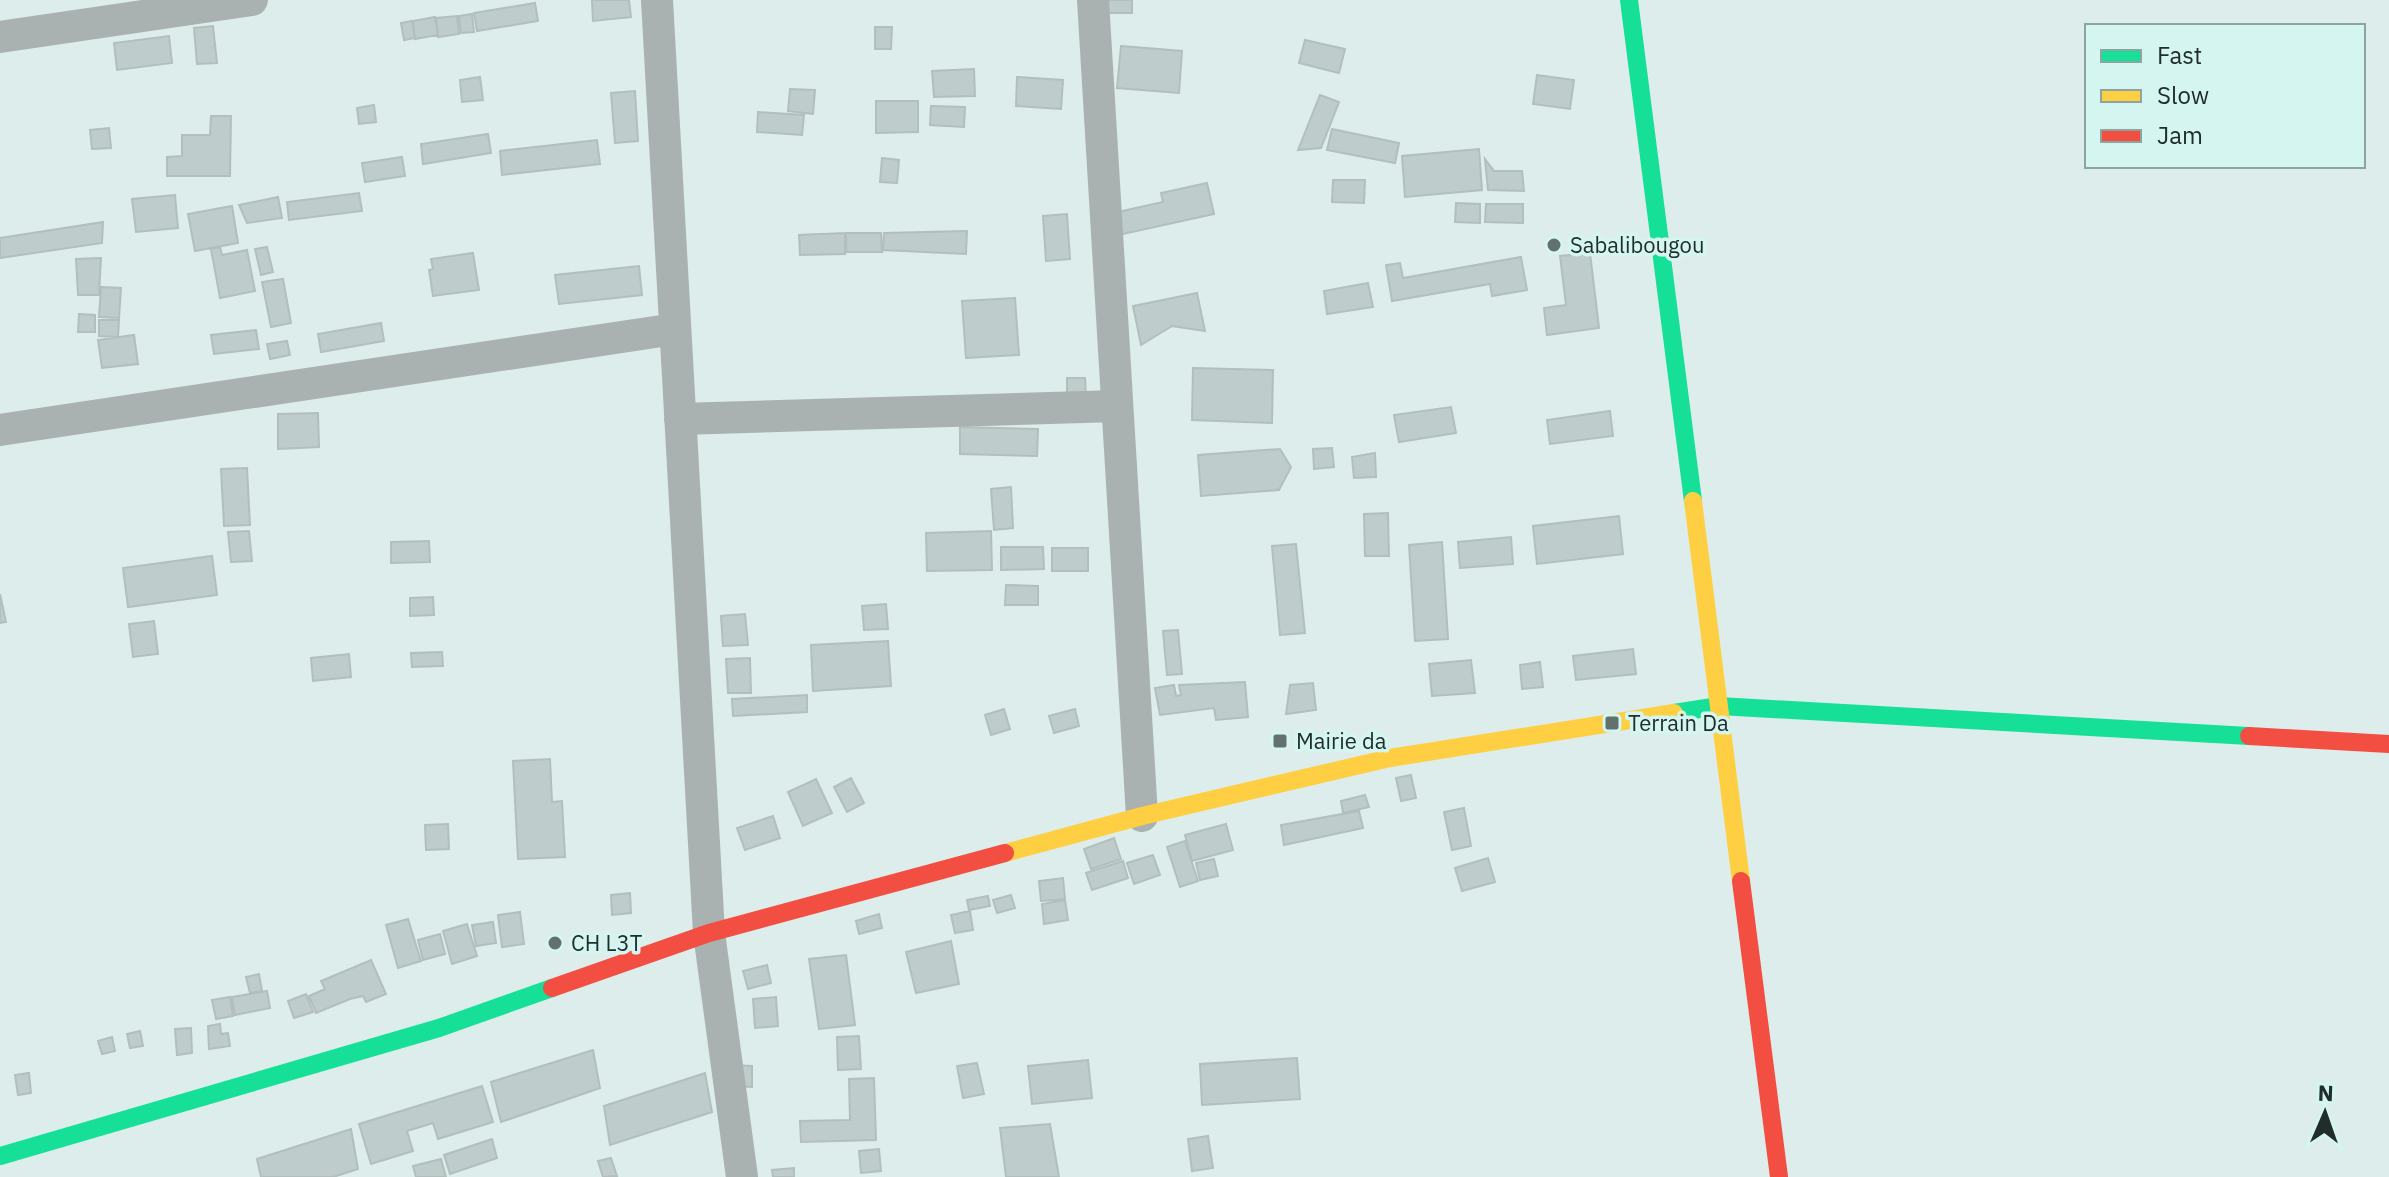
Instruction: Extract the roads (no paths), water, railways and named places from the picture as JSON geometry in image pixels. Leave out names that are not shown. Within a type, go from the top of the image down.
[{"type":"main road","points":[[1629,0],[1779,1177]]},
{"type":"main road","points":[[0,1156],[439,1028],[709,933],[1142,816],[1390,758],[1719,706],[2389,744]]},
{"type":"street","points":[[0,37],[252,0]]},
{"type":"street","points":[[657,0],[709,933],[742,1177]]},
{"type":"street","points":[[1093,0],[1142,816]]},
{"type":"street","points":[[0,430],[675,329]]},
{"type":"street","points":[[680,419],[1117,406]]},
{"type":"place","name":"Sabalibougou","points":[[1554,245]]},
{"type":"place","name":"Terrain Da","points":[[1612,723]]},
{"type":"place","name":"Mairie da","points":[[1280,741]]},
{"type":"place","name":"CH L3T","points":[[555,943]]}]
